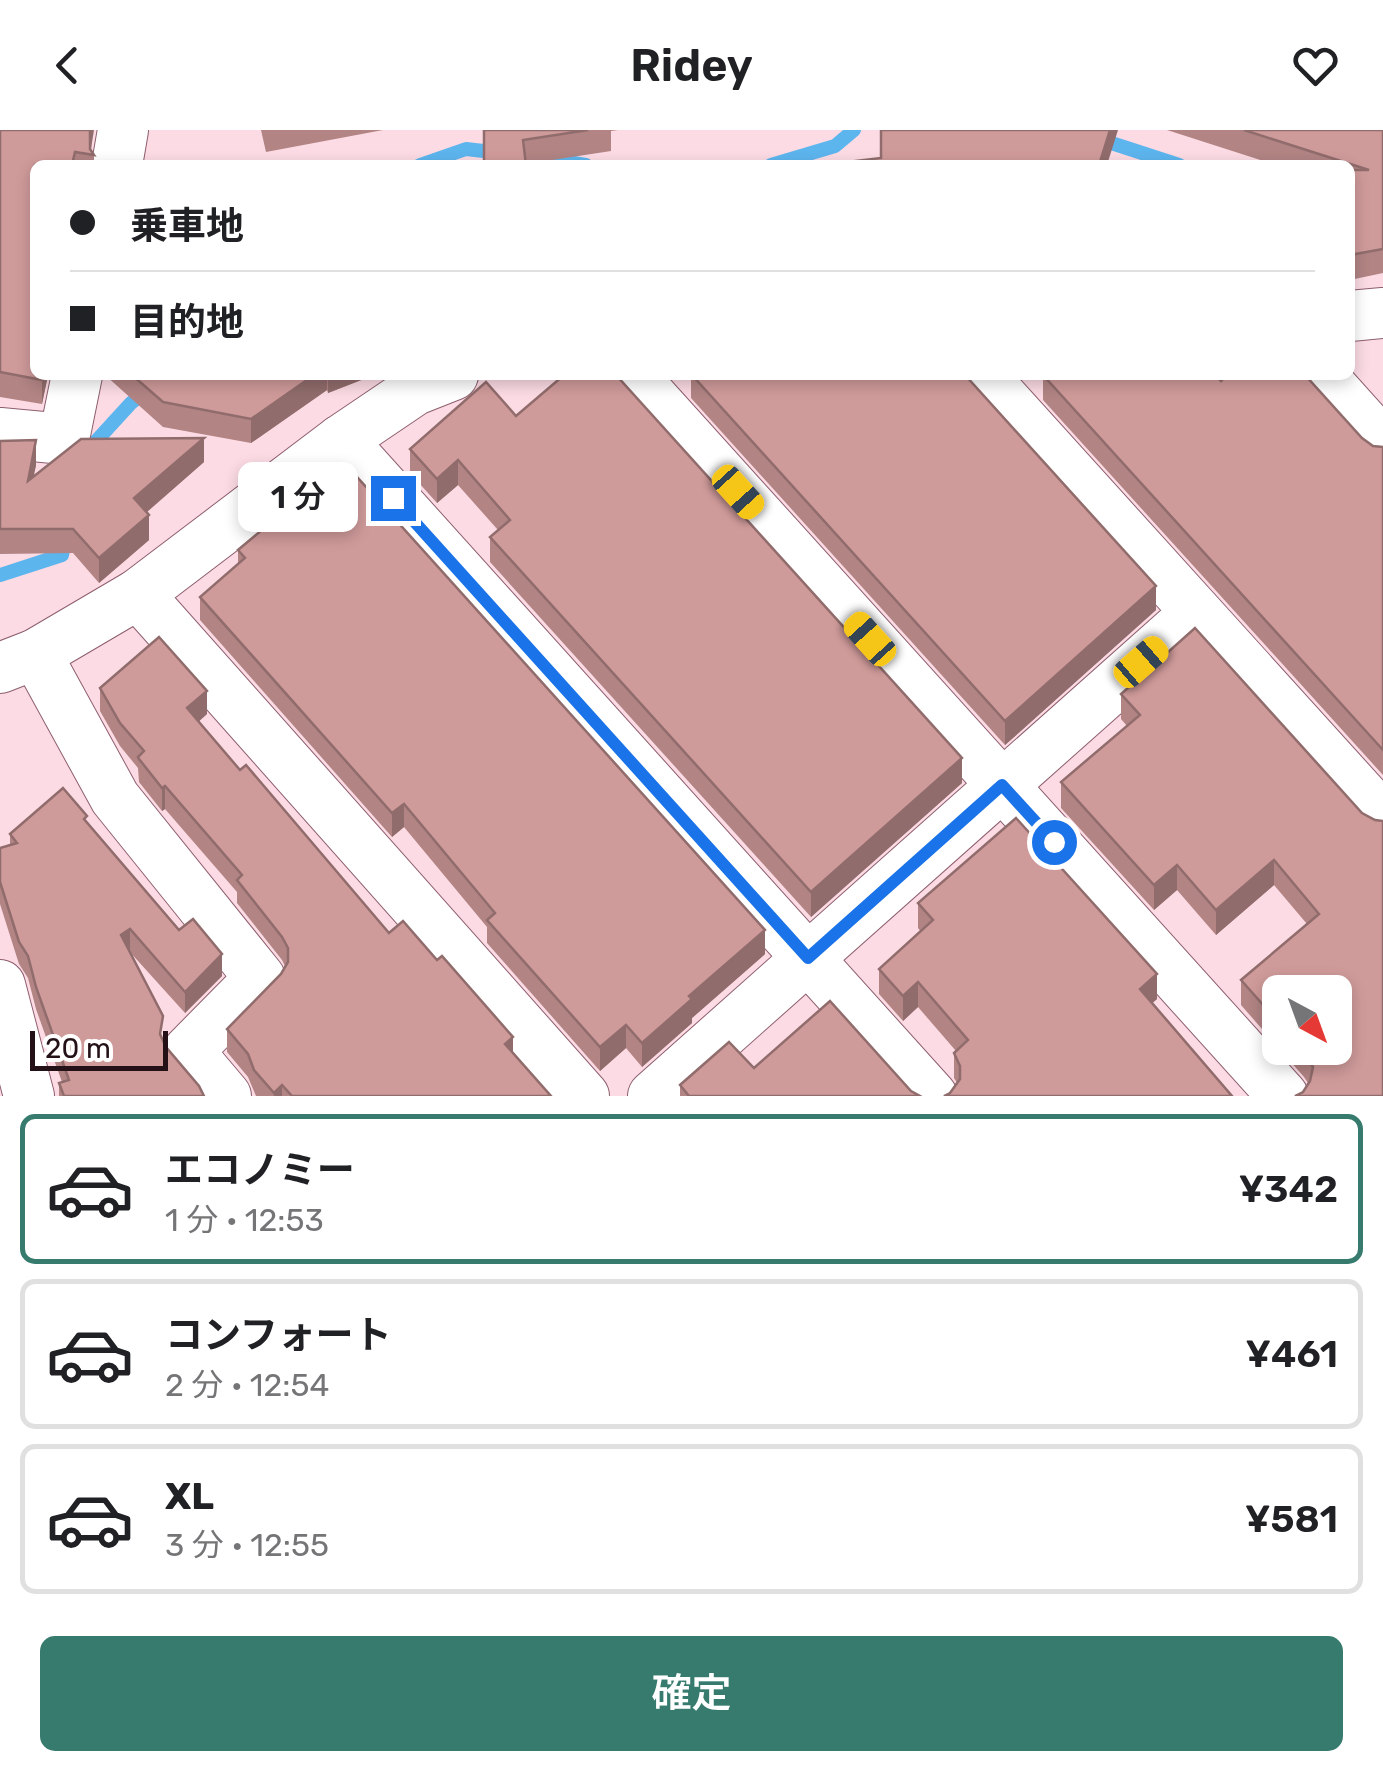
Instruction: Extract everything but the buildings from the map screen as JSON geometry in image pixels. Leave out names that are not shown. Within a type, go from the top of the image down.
[{"type":"street","points":[[118,160],[124,130]]},
{"type":"street","points":[[1355,316],[1383,313]]},
{"type":"street","points":[[0,433],[64,439],[75,380]]},
{"type":"street","points":[[226,1096],[188,1051],[260,978],[115,798],[18,661],[138,594],[341,440],[415,390],[441,380]]},
{"type":"street","points":[[637,380],[1283,1096]]},
{"type":"street","points":[[987,380],[1383,818]]},
{"type":"street","points":[[1325,380],[1383,444]]},
{"type":"street","points":[[341,440],[932,1096]]},
{"type":"street","points":[[138,594],[584,1096]]},
{"type":"street","points":[[653,1096],[1196,612]]},
{"type":"street","points":[[0,985],[30,1096]]},
{"type":"waterway","points":[[788,160],[835,146],[854,130]]},
{"type":"waterway","points":[[1099,139],[1164,160]]},
{"type":"waterway","points":[[434,160],[466,149],[501,153]]},
{"type":"waterway","points":[[542,158],[555,160]]},
{"type":"waterway","points":[[88,450],[131,403],[161,380]]},
{"type":"waterway","points":[[0,575],[62,555],[66,537]]},
{"type":"route","points":[[393,498],[808,958],[1002,785],[1054,842]]}]
